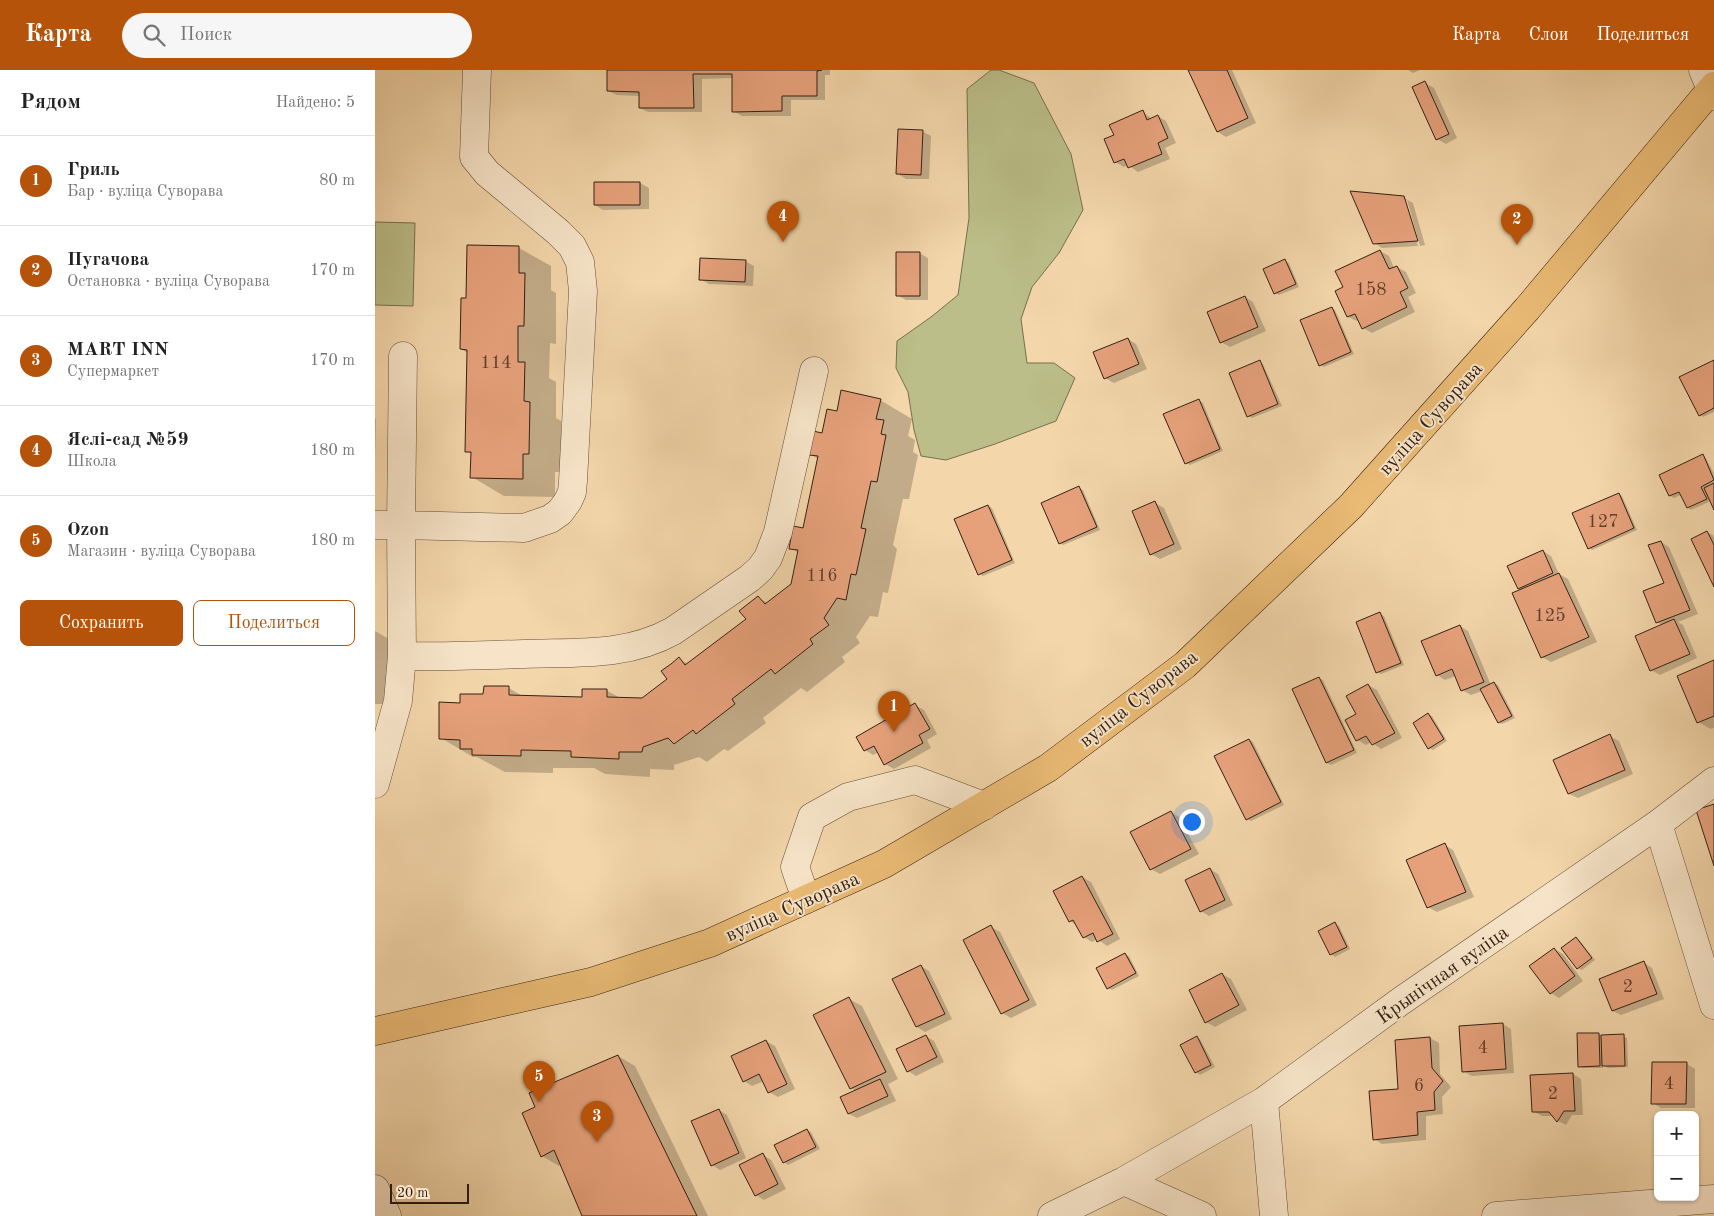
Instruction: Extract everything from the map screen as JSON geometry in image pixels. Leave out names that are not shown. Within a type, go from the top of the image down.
[{"type":"main road","name":"вуліца Суворава","points":[[375,1031],[591,982],[710,943],[883,864],[1049,768],[1185,665],[1351,506],[1527,309],[1711,85]]},
{"type":"street","points":[[388,525],[524,528],[549,519],[560,512],[569,501],[572,492],[583,291],[580,262],[572,246],[558,232],[487,173],[475,157],[477,70]]},
{"type":"street","points":[[375,784],[398,701],[402,656],[388,525],[403,356]]},
{"type":"street","points":[[402,656],[597,652],[631,648],[661,638],[743,583],[760,569],[774,545],[814,371]]},
{"type":"street","points":[[806,899],[795,868],[812,817],[848,797],[915,780],[984,806]]},
{"type":"street","name":"Крынічная вуліца","points":[[1052,1216],[1123,1181],[1264,1101],[1401,1001],[1658,824],[1714,781]]},
{"type":"street","points":[[1658,824],[1714,1005]]},
{"type":"street","points":[[1264,1101],[1274,1216]]},
{"type":"street","points":[[1123,1181],[1202,1216]]},
{"type":"street","points":[[375,1189],[387,1216]]},
{"type":"street","points":[[1496,1216],[1714,1199]]},
{"type":"green space","points":[[991,70],[999,70],[1034,83],[1071,154],[1083,210],[1059,253],[1032,287],[1021,319],[1027,363],[1054,363],[1075,378],[1056,421],[946,460],[921,456],[914,430],[908,392],[896,368],[897,341],[958,295],[969,218],[967,89]]},
{"type":"green space","points":[[375,222],[415,223],[413,306],[375,305]]},
{"type":"building","points":[[607,70],[822,70],[817,71],[817,96],[782,96],[782,111],[732,112],[732,74],[693,74],[694,108],[639,108],[639,92],[607,91]]},
{"type":"building","points":[[1188,70],[1227,70],[1248,118],[1217,132]]},
{"type":"building","points":[[1425,81],[1449,134],[1436,140],[1412,87]]},
{"type":"building","points":[[1143,110],[1147,120],[1158,115],[1168,138],[1158,143],[1162,154],[1128,168],[1124,159],[1114,163],[1104,139],[1114,135],[1109,125]]},
{"type":"building","points":[[898,129],[923,130],[921,175],[896,174]]},
{"type":"building","points":[[594,182],[640,182],[640,205],[594,205]]},
{"type":"building","points":[[1350,191],[1404,196],[1418,241],[1373,244]]},
{"type":"building","points":[[467,245],[519,246],[519,273],[525,273],[524,326],[518,326],[518,362],[525,362],[524,401],[530,402],[529,454],[523,454],[523,479],[470,478],[471,452],[465,452],[467,350],[460,349],[461,298],[466,298]]},
{"type":"building","points":[[1380,250],[1389,269],[1397,266],[1408,288],[1400,292],[1407,307],[1362,329],[1355,314],[1347,317],[1335,291],[1343,287],[1335,271]]},
{"type":"building","points":[[896,252],[920,252],[920,296],[896,296]]},
{"type":"building","points":[[700,258],[746,260],[745,282],[699,280]]},
{"type":"building","points":[[1285,259],[1296,284],[1274,294],[1263,269]]},
{"type":"building","points":[[1245,296],[1258,327],[1220,343],[1207,312]]},
{"type":"building","points":[[1332,307],[1351,352],[1319,366],[1300,320]]},
{"type":"building","points":[[1128,338],[1139,364],[1104,379],[1093,352]]},
{"type":"building","points":[[1260,360],[1278,404],[1247,417],[1229,373]]},
{"type":"building","points":[[1714,360],[1714,408],[1699,416],[1679,377]]},
{"type":"building","points":[[841,390],[881,399],[876,419],[884,420],[881,434],[886,435],[877,482],[871,481],[861,528],[866,529],[856,575],[851,574],[846,600],[837,598],[824,618],[829,625],[810,639],[813,644],[775,674],[771,669],[732,699],[735,704],[696,734],[693,730],[674,744],[668,738],[643,747],[642,752],[619,752],[619,759],[571,757],[571,751],[521,750],[521,756],[472,755],[472,749],[460,749],[460,740],[439,739],[439,702],[460,703],[460,694],[483,694],[484,686],[509,686],[509,695],[582,697],[582,689],[607,689],[607,697],[642,698],[667,679],[661,671],[679,657],[685,665],[746,619],[739,611],[758,596],[765,604],[791,584],[798,550],[789,549],[793,526],[803,528],[818,456],[809,455],[813,431],[822,433],[827,409],[837,411]]},
{"type":"building","points":[[1199,399],[1220,449],[1185,464],[1163,414]]},
{"type":"building","points":[[1703,454],[1714,480],[1701,487],[1707,499],[1687,508],[1679,492],[1669,496],[1659,475]]},
{"type":"building","points":[[1714,483],[1714,510],[1704,488]]},
{"type":"building","points":[[1079,486],[1097,527],[1059,544],[1041,503]]},
{"type":"building","points":[[1619,493],[1634,528],[1588,549],[1572,513]]},
{"type":"building","points":[[1155,501],[1174,544],[1150,555],[1132,511]]},
{"type":"building","points":[[988,505],[1012,560],[978,575],[954,519]]},
{"type":"building","points":[[1707,531],[1714,545],[1714,587],[1691,539]]},
{"type":"building","points":[[1661,541],[1690,610],[1656,623],[1643,591],[1664,583],[1648,545]]},
{"type":"building","points":[[1543,550],[1553,573],[1518,589],[1507,566]]},
{"type":"building","points":[[1559,573],[1589,637],[1541,658],[1512,593]]},
{"type":"building","points":[[1380,612],[1401,663],[1376,673],[1356,622]]},
{"type":"building","points":[[1674,619],[1690,654],[1650,671],[1635,636]]},
{"type":"building","points":[[1460,625],[1484,682],[1461,691],[1452,669],[1436,676],[1421,641]]},
{"type":"building","points":[[1714,660],[1714,716],[1697,723],[1677,676]]},
{"type":"building","points":[[1319,677],[1354,750],[1326,763],[1292,689]]},
{"type":"building","points":[[1494,682],[1512,716],[1498,723],[1480,689]]},
{"type":"building","points":[[1368,684],[1395,733],[1372,745],[1366,736],[1356,741],[1345,720],[1356,714],[1346,696]]},
{"type":"building","points":[[915,703],[930,729],[919,735],[923,743],[884,765],[874,746],[864,751],[856,737]]},
{"type":"building","points":[[1428,713],[1444,739],[1428,749],[1413,723]]},
{"type":"building","points":[[1610,734],[1625,770],[1568,794],[1553,760]]},
{"type":"building","points":[[1249,739],[1281,802],[1246,820],[1214,756]]},
{"type":"building","points":[[1714,804],[1714,866],[1696,810]]},
{"type":"building","points":[[1171,811],[1191,849],[1150,870],[1130,832]]},
{"type":"building","points":[[1445,843],[1466,892],[1427,908],[1406,860]]},
{"type":"building","points":[[1210,868],[1225,900],[1200,912],[1185,880]]},
{"type":"building","points":[[1082,876],[1113,934],[1097,942],[1093,933],[1083,938],[1073,920],[1069,922],[1053,891]]},
{"type":"building","points":[[1335,922],[1347,947],[1330,955],[1318,931]]},
{"type":"building","points":[[991,925],[1029,1000],[1001,1014],[963,940]]},
{"type":"building","points":[[1576,937],[1592,958],[1577,969],[1561,948]]},
{"type":"building","points":[[1554,948],[1575,976],[1550,994],[1529,966]]},
{"type":"building","points":[[1125,953],[1136,973],[1107,989],[1096,968]]},
{"type":"building","points":[[1644,961],[1657,994],[1612,1011],[1599,979]]},
{"type":"building","points":[[921,965],[945,1014],[916,1027],[892,979]]},
{"type":"building","points":[[1222,973],[1239,1005],[1205,1023],[1189,990]]},
{"type":"building","points":[[849,997],[886,1072],[850,1089],[813,1015]]},
{"type":"building","points":[[1503,1023],[1506,1069],[1462,1072],[1459,1026]]},
{"type":"building","points":[[1577,1033],[1599,1033],[1600,1066],[1578,1067]]},
{"type":"building","points":[[1624,1034],[1625,1066],[1602,1066],[1601,1035]]},
{"type":"building","points":[[926,1035],[937,1057],[907,1072],[896,1049]]},
{"type":"building","points":[[1197,1036],[1211,1065],[1195,1073],[1180,1045]]},
{"type":"building","points":[[1430,1037],[1432,1068],[1443,1081],[1434,1092],[1435,1110],[1417,1112],[1418,1135],[1373,1140],[1369,1091],[1398,1089],[1395,1040]]},
{"type":"building","points":[[766,1040],[787,1084],[768,1093],[759,1074],[743,1082],[731,1056]]},
{"type":"building","points":[[618,1055],[697,1216],[582,1216],[554,1150],[541,1157],[522,1113],[535,1107],[529,1093]]},
{"type":"building","points":[[1652,1062],[1687,1062],[1686,1104],[1651,1104]]},
{"type":"building","points":[[1573,1073],[1575,1111],[1564,1111],[1557,1122],[1549,1112],[1532,1112],[1530,1075]]},
{"type":"building","points":[[880,1079],[888,1096],[848,1114],[840,1097]]},
{"type":"building","points":[[719,1109],[739,1153],[711,1166],[691,1121]]},
{"type":"building","points":[[807,1129],[816,1147],[783,1163],[774,1145]]},
{"type":"building","points":[[763,1153],[778,1184],[755,1196],[739,1165]]},
{"type":"place","name":"Яслі-сад №59","points":[[783,242]]},
{"type":"place","name":"Пугачова","points":[[1517,245]]},
{"type":"place","name":"Гриль","points":[[894,732]]},
{"type":"place","name":"Ozon","points":[[539,1102]]},
{"type":"place","name":"MART INN","points":[[597,1142]]}]
